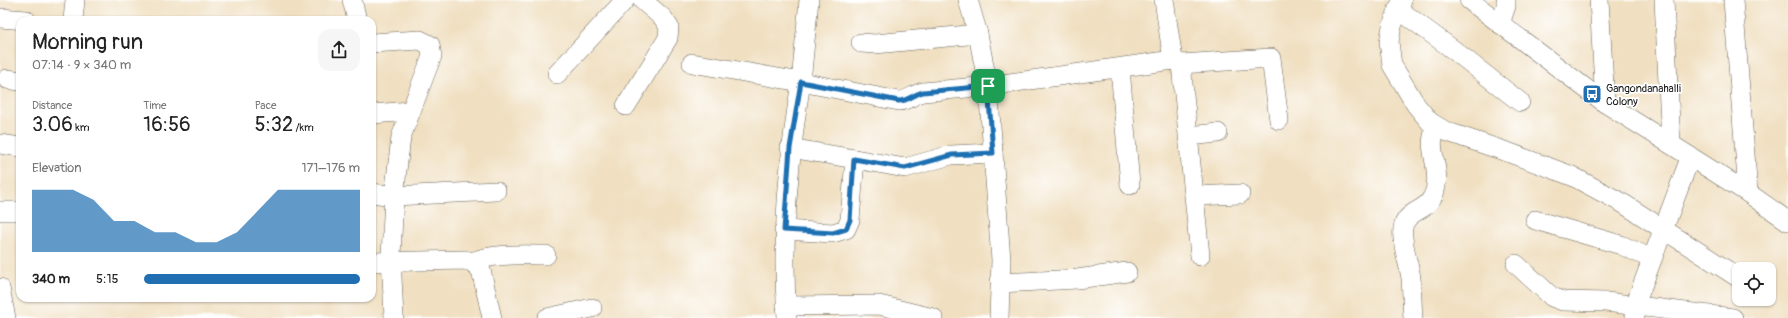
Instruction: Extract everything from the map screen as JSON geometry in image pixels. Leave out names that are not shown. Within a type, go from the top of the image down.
[{"type":"street","points":[[73,16],[75,0]]},
{"type":"street","points":[[352,0],[356,16]]},
{"type":"street","points":[[557,74],[625,0]]},
{"type":"street","points":[[626,106],[668,38],[669,27],[666,22],[642,0]]},
{"type":"street","points":[[809,0],[801,82],[790,148],[784,230],[786,312],[879,305],[933,318]]},
{"type":"street","points":[[968,0],[978,34],[988,86],[1001,260],[999,318]]},
{"type":"street","points":[[1164,0],[1177,62],[1189,136],[1200,256]]},
{"type":"street","points":[[1469,0],[1605,103],[1671,144],[1690,158],[1748,193],[1788,221]]},
{"type":"street","points":[[1500,24],[1506,6],[1506,0]]},
{"type":"street","points":[[1600,0],[1605,103]]},
{"type":"street","points":[[1664,0],[1671,144]]},
{"type":"street","points":[[1733,0],[1748,193]]},
{"type":"street","points":[[1520,102],[1400,5],[1389,42],[1392,65],[1416,105],[1430,122],[1445,131],[1510,152],[1572,176],[1624,204],[1732,273]]},
{"type":"street","points":[[0,18],[16,19]]},
{"type":"street","points":[[861,43],[875,44],[978,34]]},
{"type":"street","points":[[376,43],[420,40],[430,45],[432,56],[401,137],[394,196],[391,263],[394,318]]},
{"type":"street","points":[[692,63],[905,101],[916,94],[923,92],[988,86],[1120,68],[1177,62],[1271,58],[1279,120]]},
{"type":"street","points":[[1120,68],[1130,185]]},
{"type":"street","points":[[376,114],[411,111]]},
{"type":"street","points":[[1413,318],[1411,279],[1402,234],[1403,225],[1407,218],[1427,205],[1434,195],[1436,174],[1431,143],[1432,134],[1436,126]]},
{"type":"street","points":[[1189,136],[1218,133]]},
{"type":"street","points":[[0,144],[16,146]]},
{"type":"street","points":[[790,148],[905,168],[952,155],[993,153]]},
{"type":"street","points":[[1635,311],[1652,259],[1690,158]]},
{"type":"street","points":[[784,230],[833,233],[846,229],[850,220],[854,159]]},
{"type":"street","points":[[376,194],[394,196],[496,191]]},
{"type":"street","points":[[1195,196],[1240,194]]},
{"type":"street","points":[[1535,220],[1621,246],[1652,259]]},
{"type":"street","points":[[472,262],[481,259],[505,256],[546,255]]},
{"type":"street","points":[[376,262],[465,260],[472,262],[481,270],[492,318]]},
{"type":"street","points":[[1516,264],[1552,297],[1563,301],[1606,302],[1635,311],[1733,318]]},
{"type":"street","points":[[1001,283],[1077,278],[1127,272]]},
{"type":"street","points":[[0,288],[6,318]]},
{"type":"street","points":[[547,318],[592,308]]},
{"type":"place","name":"Gangondanahalli Colony","points":[[1592,94]]},
{"type":"route","points":[[801,82],[899,101],[905,101],[916,94],[923,92],[988,86],[993,153],[952,155],[905,168],[854,159],[850,220],[846,229],[833,233],[784,230],[790,148],[801,82]]}]
